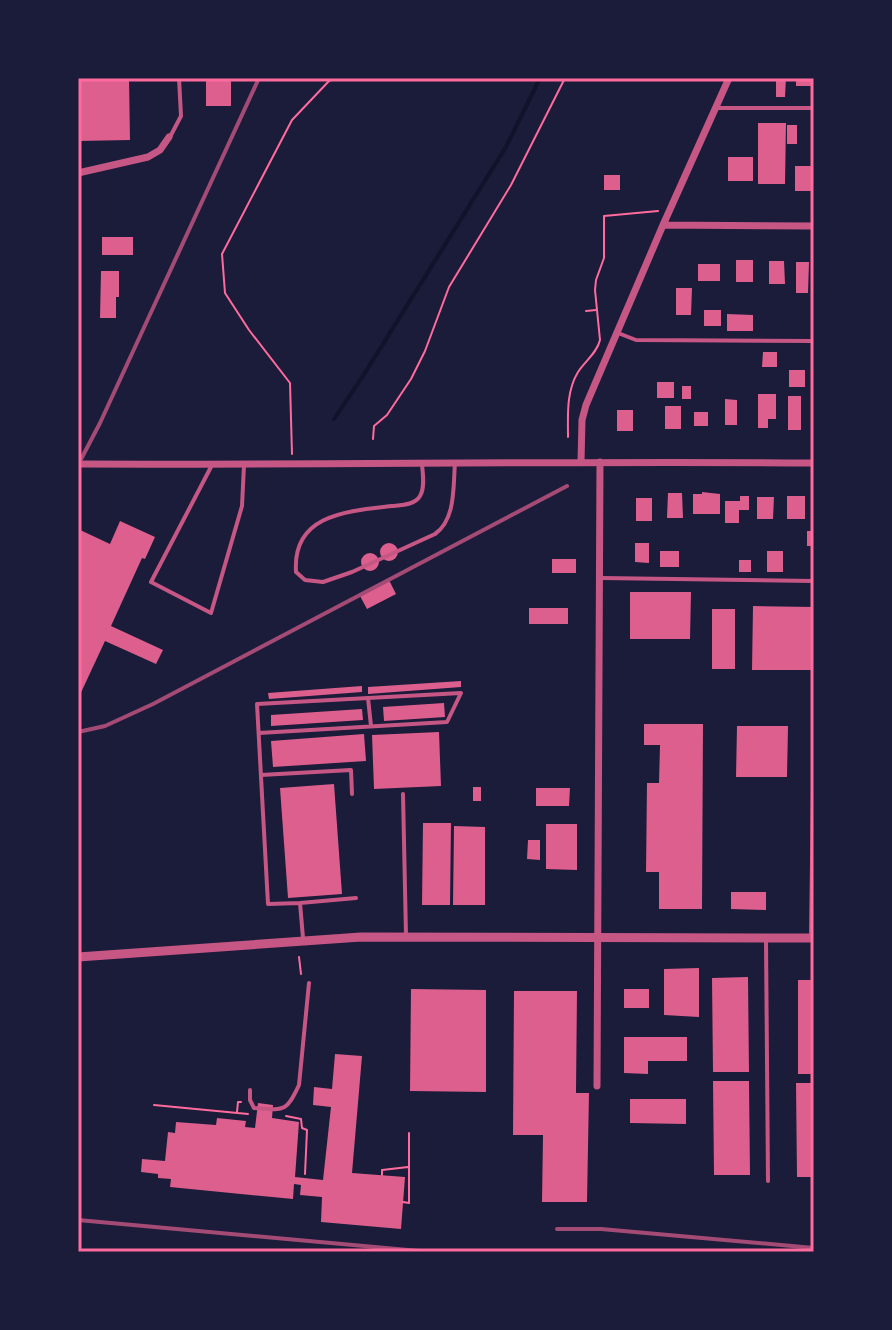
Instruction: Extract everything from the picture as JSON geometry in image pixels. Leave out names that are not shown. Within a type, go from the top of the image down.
[{"type":"street","points":[[581,462],[582,420],[586,405],[729,78]]},
{"type":"street","points":[[78,173],[148,157],[160,150],[169,137]]},
{"type":"street","points":[[663,225],[814,226]]},
{"type":"street","points":[[597,1086],[600,462]]},
{"type":"street","points":[[78,464],[814,463]]},
{"type":"street","points":[[78,957],[406,936],[812,938]]},
{"type":"lane","points":[[169,137],[181,116],[179,78]]},
{"type":"lane","points":[[717,108],[814,108]]},
{"type":"lane","points":[[618,333],[636,340],[814,341]]},
{"type":"lane","points":[[422,463],[422,494],[418,500],[351,511],[319,522],[297,547],[296,572],[305,580],[323,582],[435,534],[442,529],[450,514],[455,463]]},
{"type":"lane","points":[[212,465],[151,582],[211,613],[242,506],[244,465]]},
{"type":"lane","points":[[599,578],[814,581]]},
{"type":"lane","points":[[259,733],[447,722],[461,693],[257,704],[268,904],[356,898]]},
{"type":"lane","points":[[368,698],[371,726]]},
{"type":"lane","points":[[812,938],[814,715]]},
{"type":"lane","points":[[261,775],[351,770],[352,794]]},
{"type":"lane","points":[[403,794],[406,936]]},
{"type":"lane","points":[[300,903],[303,941]]},
{"type":"lane","points":[[766,938],[768,1181]]},
{"type":"lane","points":[[250,1090],[254,1108],[280,1110],[288,1106],[294,1096],[299,1085],[309,983]]},
{"type":"path","points":[[292,464],[290,383],[225,293],[222,254],[292,120],[329,81],[337,78]]},
{"type":"path","points":[[373,439],[374,426],[387,415],[411,379],[449,287],[511,185],[565,78]]},
{"type":"path","points":[[568,437],[570,390],[575,377],[599,347],[596,280],[604,258],[604,216],[670,210]]},
{"type":"path","points":[[586,311],[597,310]]},
{"type":"path","points":[[299,957],[301,974]]},
{"type":"path","points":[[237,1113],[238,1102],[251,1102]]},
{"type":"path","points":[[154,1105],[250,1114]]},
{"type":"path","points":[[276,1115],[301,1119],[302,1128],[307,1130],[305,1174]]},
{"type":"path","points":[[403,1202],[409,1203],[409,1133]]},
{"type":"path","points":[[298,1146],[305,1146]]},
{"type":"path","points":[[382,1175],[382,1170],[409,1167]]},
{"type":"building","points":[[78,78],[129,78],[130,140],[78,141]]},
{"type":"building","points":[[206,78],[231,78],[231,106],[206,106]]},
{"type":"building","points":[[776,78],[786,78],[785,97],[776,97]]},
{"type":"building","points":[[796,78],[814,78],[814,86],[796,86]]},
{"type":"building","points":[[758,123],[786,123],[785,184],[758,184]]},
{"type":"building","points":[[787,125],[797,125],[797,144],[787,144]]},
{"type":"building","points":[[728,157],[753,157],[753,181],[728,181]]},
{"type":"building","points":[[795,166],[813,166],[813,191],[795,191]]},
{"type":"building","points":[[604,175],[620,175],[620,190],[604,190]]},
{"type":"building","points":[[102,237],[133,237],[133,255],[102,255]]},
{"type":"building","points":[[736,260],[753,260],[753,282],[736,282]]},
{"type":"building","points":[[769,261],[784,261],[785,284],[769,284]]},
{"type":"building","points":[[796,262],[809,262],[808,293],[796,293]]},
{"type":"building","points":[[698,264],[720,264],[720,281],[698,281]]},
{"type":"building","points":[[101,271],[119,271],[116,318],[100,318]]},
{"type":"building","points":[[676,288],[692,288],[691,315],[676,315]]},
{"type":"building","points":[[704,310],[721,310],[721,326],[704,326]]},
{"type":"building","points":[[727,314],[753,315],[753,331],[727,331]]},
{"type":"building","points":[[763,352],[777,352],[777,367],[762,367]]},
{"type":"building","points":[[789,370],[805,370],[805,387],[789,387]]},
{"type":"building","points":[[657,382],[674,382],[674,398],[657,398]]},
{"type":"building","points":[[682,386],[691,386],[691,399],[682,399]]},
{"type":"building","points":[[758,394],[776,394],[776,419],[768,419],[768,428],[758,428]]},
{"type":"building","points":[[788,396],[801,396],[801,430],[788,430]]},
{"type":"building","points":[[725,399],[737,400],[737,425],[725,425]]},
{"type":"building","points":[[665,406],[681,406],[681,429],[665,429]]},
{"type":"building","points":[[617,410],[633,410],[633,431],[617,431]]},
{"type":"building","points":[[694,412],[708,412],[708,426],[694,426]]},
{"type":"building","points":[[668,493],[682,493],[683,518],[667,518]]},
{"type":"building","points":[[693,494],[720,494],[720,514],[693,514]]},
{"type":"building","points":[[740,496],[749,496],[749,510],[739,510],[739,523],[725,523],[725,501],[740,501]]},
{"type":"building","points":[[787,496],[805,496],[805,519],[787,519]]},
{"type":"building","points":[[757,497],[774,497],[773,519],[757,519]]},
{"type":"building","points":[[636,498],[652,498],[652,521],[636,521]]},
{"type":"building","points":[[120,521],[155,537],[111,626],[163,650],[156,664],[105,641],[78,699],[78,529],[110,544]]},
{"type":"building","points":[[807,531],[814,531],[814,546],[807,546]]},
{"type":"building","points":[[385,543],[393,543],[398,552],[396,559],[385,561],[380,556],[380,548]]},
{"type":"building","points":[[635,543],[649,543],[649,563],[635,562]]},
{"type":"building","points":[[660,551],[679,551],[679,567],[660,567]]},
{"type":"building","points":[[767,551],[783,551],[783,572],[767,572]]},
{"type":"building","points":[[366,553],[374,553],[379,562],[377,569],[366,571],[361,566],[361,558]]},
{"type":"building","points":[[552,559],[576,559],[576,573],[552,573]]},
{"type":"building","points":[[739,560],[751,560],[751,572],[739,572]]},
{"type":"building","points":[[389,580],[396,594],[367,609],[360,596]]},
{"type":"building","points":[[630,592],[691,592],[690,639],[630,639]]},
{"type":"building","points":[[753,606],[814,607],[814,670],[752,670]]},
{"type":"building","points":[[529,608],[568,608],[568,624],[529,624]]},
{"type":"building","points":[[712,609],[735,609],[735,669],[712,669]]},
{"type":"building","points":[[461,681],[461,687],[368,694],[368,687]]},
{"type":"building","points":[[362,686],[362,692],[269,699],[268,693]]},
{"type":"building","points":[[444,703],[445,717],[384,721],[383,707]]},
{"type":"building","points":[[362,709],[363,720],[271,726],[271,715]]},
{"type":"building","points":[[644,724],[703,724],[702,909],[659,909],[659,872],[646,872],[647,783],[659,783],[660,745],[644,745]]},
{"type":"building","points":[[737,726],[788,726],[787,777],[736,777]]},
{"type":"building","points":[[439,732],[441,786],[374,789],[372,735]]},
{"type":"building","points":[[364,734],[366,761],[273,767],[271,741]]},
{"type":"building","points":[[334,784],[342,894],[288,898],[280,788]]},
{"type":"building","points":[[473,787],[481,787],[481,801],[473,801]]},
{"type":"building","points":[[536,788],[570,788],[569,806],[536,806]]},
{"type":"building","points":[[423,823],[451,823],[450,905],[422,905]]},
{"type":"building","points":[[546,824],[577,824],[577,870],[546,869]]},
{"type":"building","points":[[454,826],[485,827],[485,905],[453,905]]},
{"type":"building","points":[[528,840],[540,840],[540,860],[527,859]]},
{"type":"building","points":[[731,892],[766,892],[766,910],[731,909]]},
{"type":"building","points":[[699,968],[699,1017],[664,1015],[664,969]]},
{"type":"building","points":[[748,977],[749,1072],[713,1072],[712,978]]},
{"type":"building","points":[[798,980],[814,980],[814,1074],[798,1074]]},
{"type":"building","points":[[411,989],[486,990],[486,1092],[410,1091]]},
{"type":"building","points":[[624,989],[649,989],[649,1008],[624,1008]]},
{"type":"building","points":[[514,991],[577,991],[576,1093],[589,1093],[587,1202],[542,1202],[543,1135],[513,1135]]},
{"type":"building","points":[[624,1037],[687,1037],[687,1061],[648,1061],[648,1074],[624,1073]]},
{"type":"building","points":[[335,1054],[362,1056],[352,1173],[405,1177],[401,1229],[321,1222],[322,1197],[300,1195],[301,1185],[294,1184],[293,1199],[170,1187],[171,1179],[141,1172],[142,1159],[165,1161],[168,1132],[175,1133],[176,1122],[216,1125],[217,1118],[246,1121],[245,1127],[255,1128],[258,1103],[273,1105],[272,1118],[299,1122],[295,1177],[323,1180],[331,1107],[313,1105],[314,1087],[332,1089]]},
{"type":"building","points":[[713,1081],[749,1081],[750,1175],[714,1175]]},
{"type":"building","points":[[796,1083],[814,1083],[814,1177],[797,1177]]},
{"type":"building","points":[[630,1099],[686,1099],[686,1124],[630,1123]]},
{"type":"waterway","points":[[334,419],[506,147],[540,78]]},
{"type":"railway","points":[[78,465],[259,78]]},
{"type":"railway","points":[[78,732],[105,726],[153,704],[567,486]]},
{"type":"railway","points":[[78,1220],[430,1252]]},
{"type":"railway","points":[[557,1229],[601,1229],[814,1248]]}]
